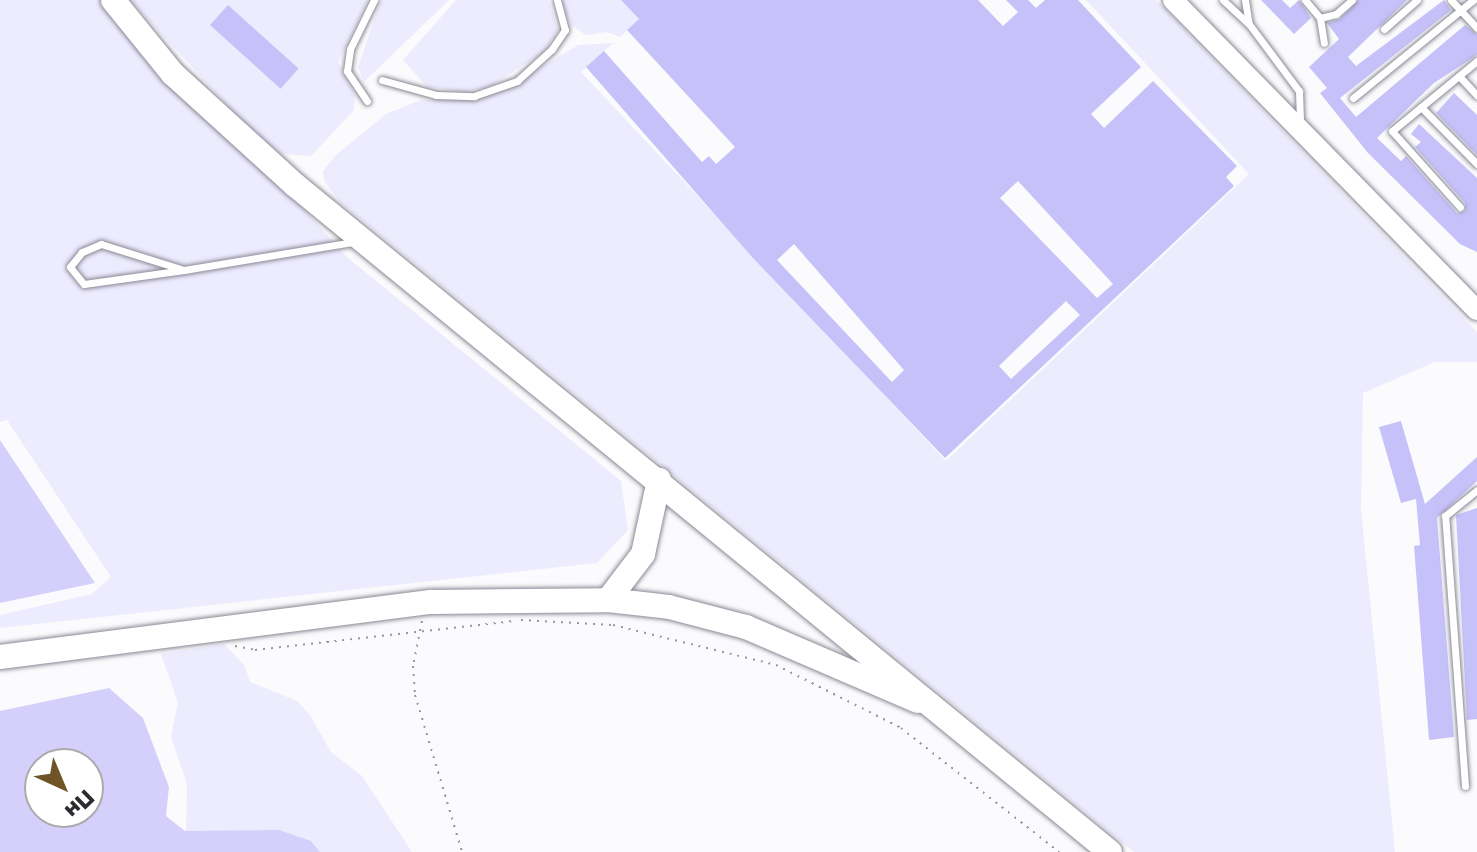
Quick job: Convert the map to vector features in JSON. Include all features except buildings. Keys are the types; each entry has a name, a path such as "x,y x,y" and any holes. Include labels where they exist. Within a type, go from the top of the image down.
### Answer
{"main road":[{"path":"113,0 154,53 212,112 1110,852"},
{"path":"608,600 643,554 659,480"},
{"path":"0,657 424,603 608,600 683,610 746,627 939,709"}],"street":[{"path":"1173,0 1477,310"}],"lane":[{"path":"367,101 347,71 350,49 374,0"},
{"path":"382,80 436,95 474,96 517,81 552,49 565,30 557,0"},
{"path":"1223,0 1249,24 1299,91 1300,130"},
{"path":"1245,0 1249,24"},
{"path":"1305,0 1320,18 1324,43"},
{"path":"1320,18 1336,14 1352,0"},
{"path":"1384,29 1417,0"},
{"path":"1451,0 1477,28"},
{"path":"1353,98 1473,0"},
{"path":"1460,207 1392,131 1477,61"},
{"path":"1459,76 1477,95"},
{"path":"1421,107 1477,164"},
{"path":"184,270 101,244 82,252 70,267 84,284 184,270 364,240"},
{"path":"1465,786 1445,516 1477,490"}],"path":[{"path":"424,603 415,695 462,852"},
{"path":"224,644 255,650 517,620 613,625 776,665 901,728 1059,852"}],"shaded area":[{"path":"0,0 101,0 150,66 291,195 348,258 621,481 628,530 597,563 0,628 0,615 92,594 111,577 7,420 0,422"},
{"path":"130,0 368,0 338,62 355,96 354,110 311,156 281,154 241,120"},
{"path":"381,0 449,0 364,82 358,67"},
{"path":"456,0 549,0 558,30 544,52 491,86 465,92 427,87 403,60"},
{"path":"561,0 621,0 639,19 620,37 607,32 586,35 571,25"},
{"path":"1086,0 1156,0 1477,332 1477,362 1435,362 1363,393 1361,509 1395,852 1134,852 339,201 324,181 323,171 335,156 386,114 421,100 469,99 501,91 578,45 613,43 581,72 946,461 1249,174"},
{"path":"0,440 95,583 0,603"},
{"path":"224,644 245,666 250,682 297,701 310,715 331,752 362,776 412,852 320,852 311,841 186,832 187,784 171,737 178,703 161,654"},
{"path":"109,688 143,718 169,787 166,816 185,831 279,830 311,841 320,852 0,852 0,711"}]}
